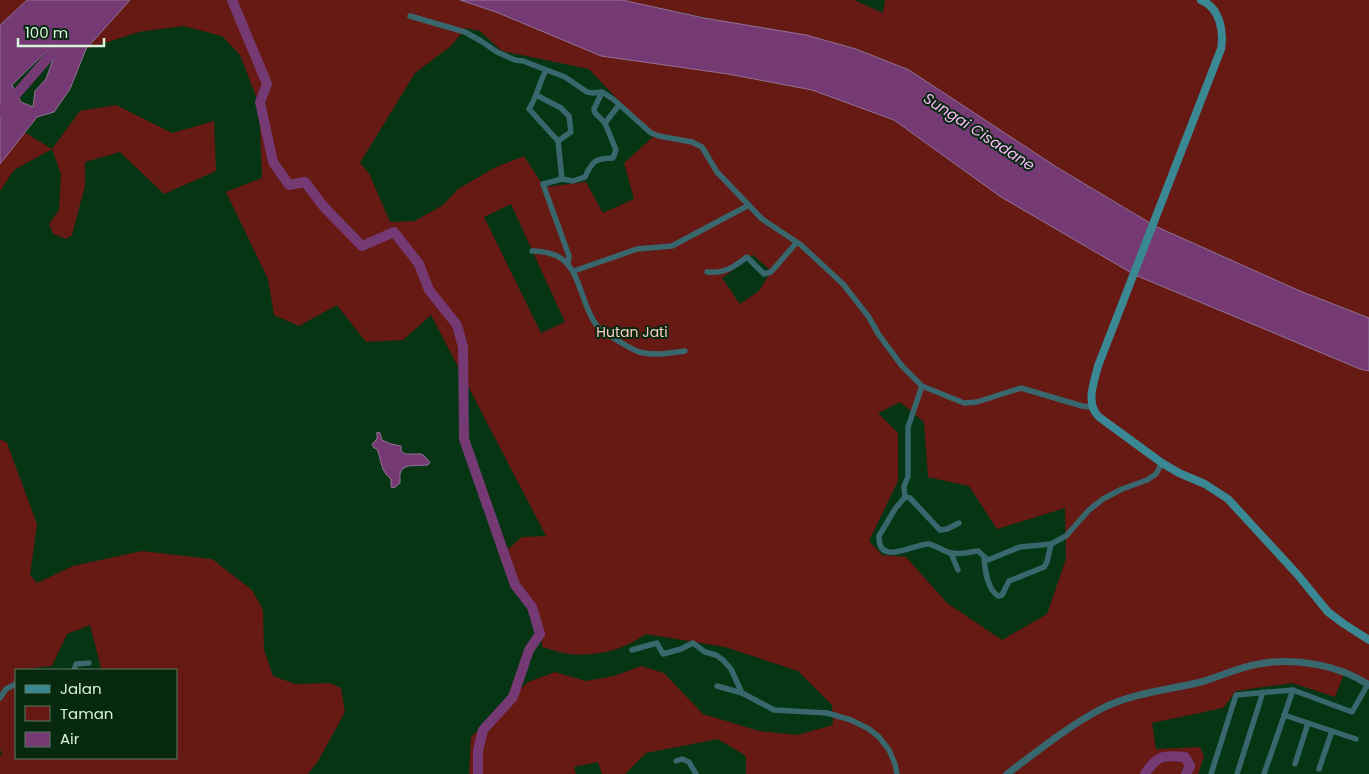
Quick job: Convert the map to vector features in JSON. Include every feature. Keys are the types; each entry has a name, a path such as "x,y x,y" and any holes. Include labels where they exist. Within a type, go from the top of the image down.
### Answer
{"main road":[{"path":"1201,0 1206,2 1218,17 1223,38 1221,49 1098,366 1091,407 1099,417 1162,463 1178,473 1205,484 1228,500 1297,574 1328,612 1369,640"}],"street":[{"path":"410,16 465,32 497,52 565,77 587,92 602,92 620,105 651,133 692,142 702,147 717,172 762,219 797,242 843,284 868,316 878,335 902,366 922,386 964,403 977,402 1021,388 1091,407"},
{"path":"546,70 539,83 530,109 558,141 562,179"},
{"path":"568,264 569,256 543,184 562,179 573,181 585,177 590,165 601,158 613,158 616,150 605,123 595,113 594,109 602,92"},
{"path":"536,95 560,108 569,116 571,132 558,141"},
{"path":"605,123 620,105"},
{"path":"574,271 637,249 672,246 749,205"},
{"path":"706,272 716,273 732,269 747,257 764,274 771,272 797,242"},
{"path":"532,251 553,253 568,264 574,271 591,317 600,329 639,352 662,354 685,351"},
{"path":"922,386 908,427 908,477 904,486 905,497 878,536 880,546 888,552 902,552 918,545 928,544 942,548 952,554 978,551 982,553 984,558 989,586 993,593 998,596 1002,594 1009,581 1044,567 1051,544"},
{"path":"984,558 988,560 1020,547 1051,544 1066,536 1103,499 1122,489 1147,480 1156,474 1162,463"},
{"path":"905,497 910,498 940,530 946,530 959,523"},
{"path":"952,554 958,570"},
{"path":"632,650 656,643 663,654 681,649 693,643 705,652 716,655 723,660 731,669 742,693"},
{"path":"1007,774 1070,728 1103,708 1122,700 1199,682 1258,664 1279,662 1332,667 1354,675 1369,685 1352,712 1293,690 1236,695 1211,774"},
{"path":"74,669 76,664 89,663"},
{"path":"0,698 6,689 15,684"},
{"path":"717,686 742,693 774,710 827,713 851,720 869,729 879,737 889,750 898,774"},
{"path":"1264,774 1293,690"},
{"path":"1237,774 1263,692"},
{"path":"1284,714 1356,739"},
{"path":"1295,764 1308,723"},
{"path":"1319,769 1332,731"},
{"path":"676,761 682,758 689,762 696,774"}],"green space":[{"path":"0,0 27,0 0,25"},
{"name":"Hutan Jati","path":"130,0 460,0 496,12 728,74 812,90 894,120 1135,275 1360,369 1369,371 1369,686 1344,674 1335,697 1292,683 1236,691 1223,708 1152,723 1156,749 1200,747 1204,757 1198,774 746,774 746,756 718,739 646,753 625,774 602,774 598,762 574,767 576,774 469,774 471,737 528,682 555,672 586,681 614,676 641,666 664,673 703,714 759,731 797,735 833,725 832,705 798,671 725,647 646,634 619,648 600,653 569,654 542,647 542,628 509,580 501,555 522,537 546,536 431,315 403,340 366,342 337,305 299,326 274,315 268,279 226,192 262,178 259,104 240,55 222,36 183,26 139,32 86,49","holes":["466,28 480,31 502,51 589,69 653,137 624,163 634,199 603,213 586,182 544,187 524,156 494,168 458,189 443,205 415,221 390,222 369,173 360,163 415,73 451,46","511,204 565,322 541,333 484,217","753,255 771,271 759,291 740,304 722,278","900,402 924,422 928,477 969,486 997,529 1065,508 1066,559 1047,614 1002,640 947,603 906,557 882,555 869,541 898,481 898,433 878,413"]},
{"path":"622,0 854,0 883,13 885,0 1369,0 1369,318 1300,291 1155,226 1058,168 909,70 856,49"},
{"path":"116,105 172,133 214,121 216,171 164,194 120,152 85,162 85,186 72,235 66,239 53,234 49,224 59,210 61,174 52,149 80,111"},
{"path":"24,132 52,149 14,170 0,191 0,164"},
{"path":"0,439 7,443 37,524 30,575 37,583 73,566 142,551 212,559 252,590 263,610 264,650 273,676 295,684 330,683 341,688 345,712 318,761 308,774 0,774 0,756 2,755 0,749"}],"water":[{"path":"27,0 130,0 86,49 70,89 54,112 37,117 0,164 0,25","holes":["61,37 46,79 35,91 33,107 21,102 12,85"]},
{"path":"460,0 622,0 704,18 806,35 856,49 909,70 1058,168 1155,226 1300,291 1369,318 1369,371 1360,369 1135,275 1001,197 894,120 812,90 728,74 601,56 496,12"},
{"path":"377,432 380,433 382,440 401,446 401,451 405,454 422,454 430,462 428,465 408,466 402,469 400,483 394,488 391,487 391,479 385,473 377,449 372,444 377,439"}],"waterway":[{"path":"232,0 267,84 260,102 273,162 289,185 305,182 324,207 362,246 394,232 419,264 429,290 457,325 463,347 464,439 515,585 532,607 540,634 529,650 513,697 483,730 478,751 478,774"},
{"name":"Sungai Cisadane","path":"0,113 66,37"},
{"path":"1145,774 1153,763 1166,756 1185,757 1190,766 1186,774"}]}
